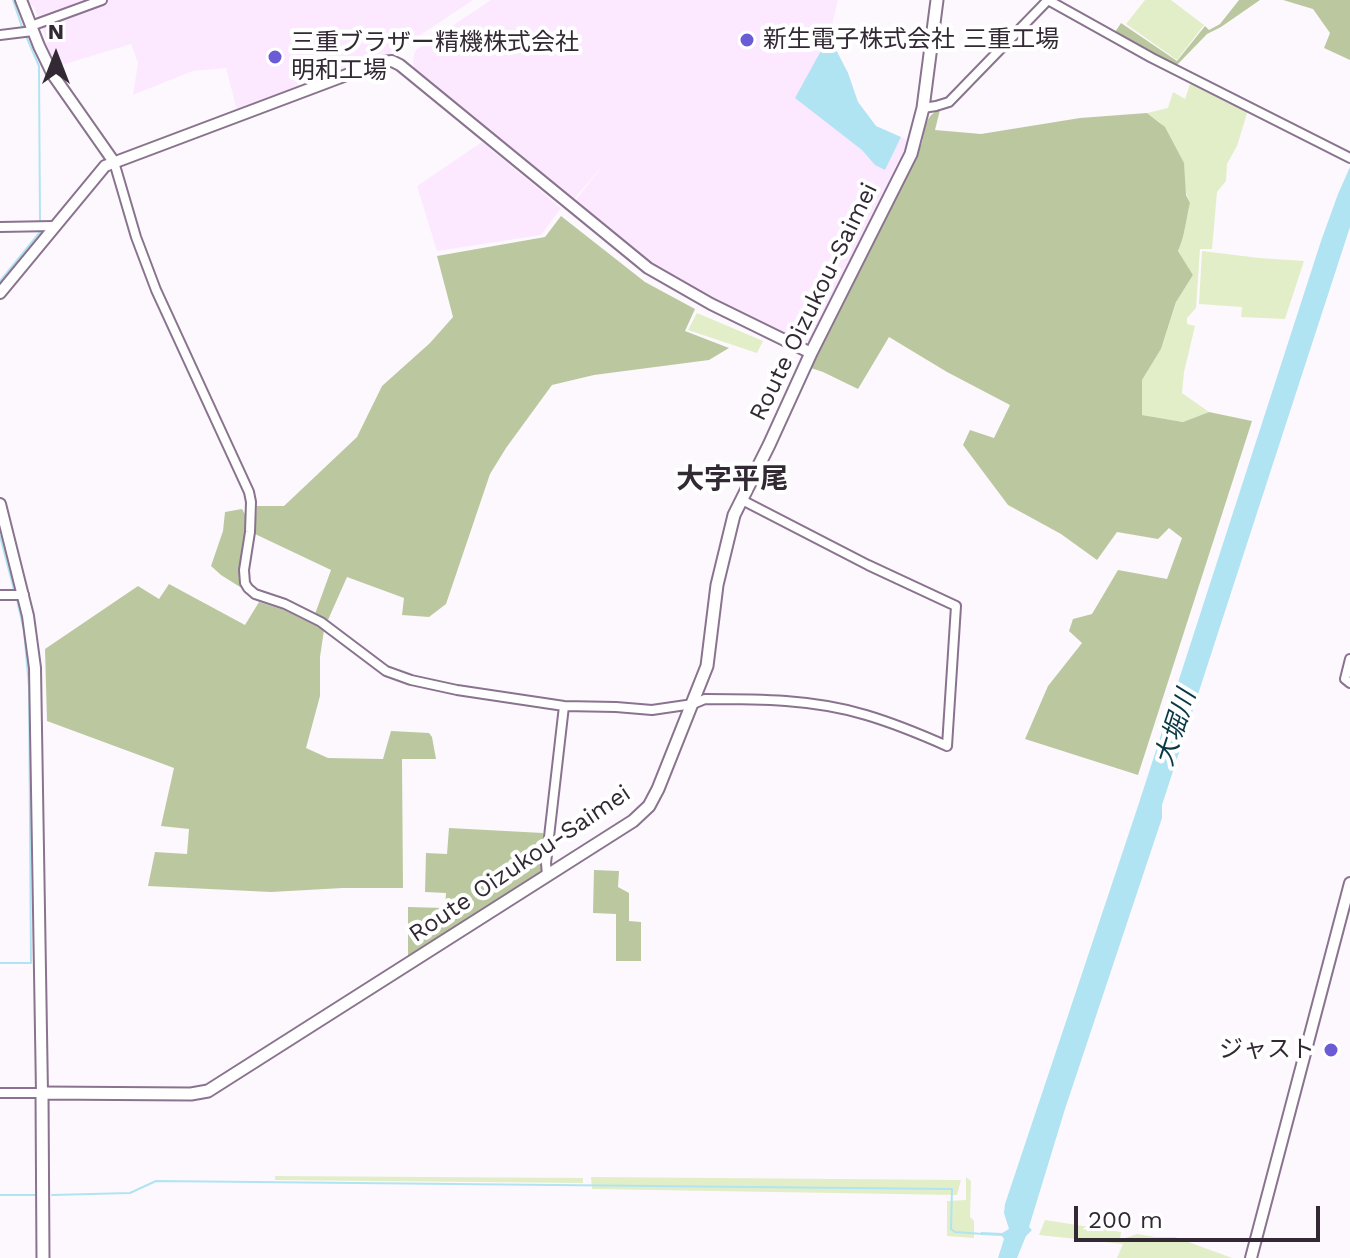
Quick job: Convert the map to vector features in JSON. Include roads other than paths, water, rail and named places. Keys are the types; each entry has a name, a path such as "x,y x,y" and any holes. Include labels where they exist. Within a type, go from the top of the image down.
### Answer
{"main road":[{"name":"Route Oizukou-Saimei","path":"42,1093 191,1094 208,1091 633,821 649,806 707,666 717,585 734,515 911,154 923,108 937,0"},
{"path":"42,1093 43,1258"}],"street":[{"path":"21,0 27,31 60,86 114,162 156,290 249,492 250,532 244,570 245,583 255,594 285,604 321,622 386,671 411,680 564,706 652,710 693,704 705,699 797,702 863,714 947,746 956,606 742,500"},
{"path":"0,35 27,31 102,0"},
{"path":"923,108 949,102 1048,0 1152,58 1348,157"},
{"path":"0,293 45,227 102,169 384,61 392,61 648,268 711,304 811,353"},
{"path":"0,227 45,227"},
{"path":"0,504 18,595 32,637 37,706 42,1093 0,1093"},
{"path":"0,595 18,595"},
{"path":"1350,659 1345,679 1350,683"},
{"path":"547,876 564,706"},
{"path":"1251,1258 1350,883"}],"water":[{"path":"829,36 848,73 858,102 876,126 901,137 885,170 795,98"},
{"name":"大堀川","path":"1350,167 1350,227 1162,805 1162,818 1065,1109 1029,1227 1032,1230 1026,1236 1017,1258 998,1258 1004,1239 1002,1236 981,1235 981,1232 1002,1233 1009,1229 1004,1213 1005,1204 1321,241"}],"waterway":[{"path":"13,0 23,30"},
{"path":"26,36 39,66 40,223"},
{"path":"0,281 40,229"},
{"path":"0,536 14,590"},
{"path":"0,963 31,963 29,687 24,631 17,600"},
{"path":"52,1195 130,1193 156,1181 952,1189 951,1229 983,1234"},
{"path":"0,1195 37,1195"}],"place":[{"name":"新生電子株式会社 三重工場","path":"747,40"},
{"name":"三重ブラザー精機株式会社 明和工場","path":"275,57"},
{"name":"ジャスト","path":"1331,1050"}],"district":[{"name":"大字平尾","path":"732,480"}]}
